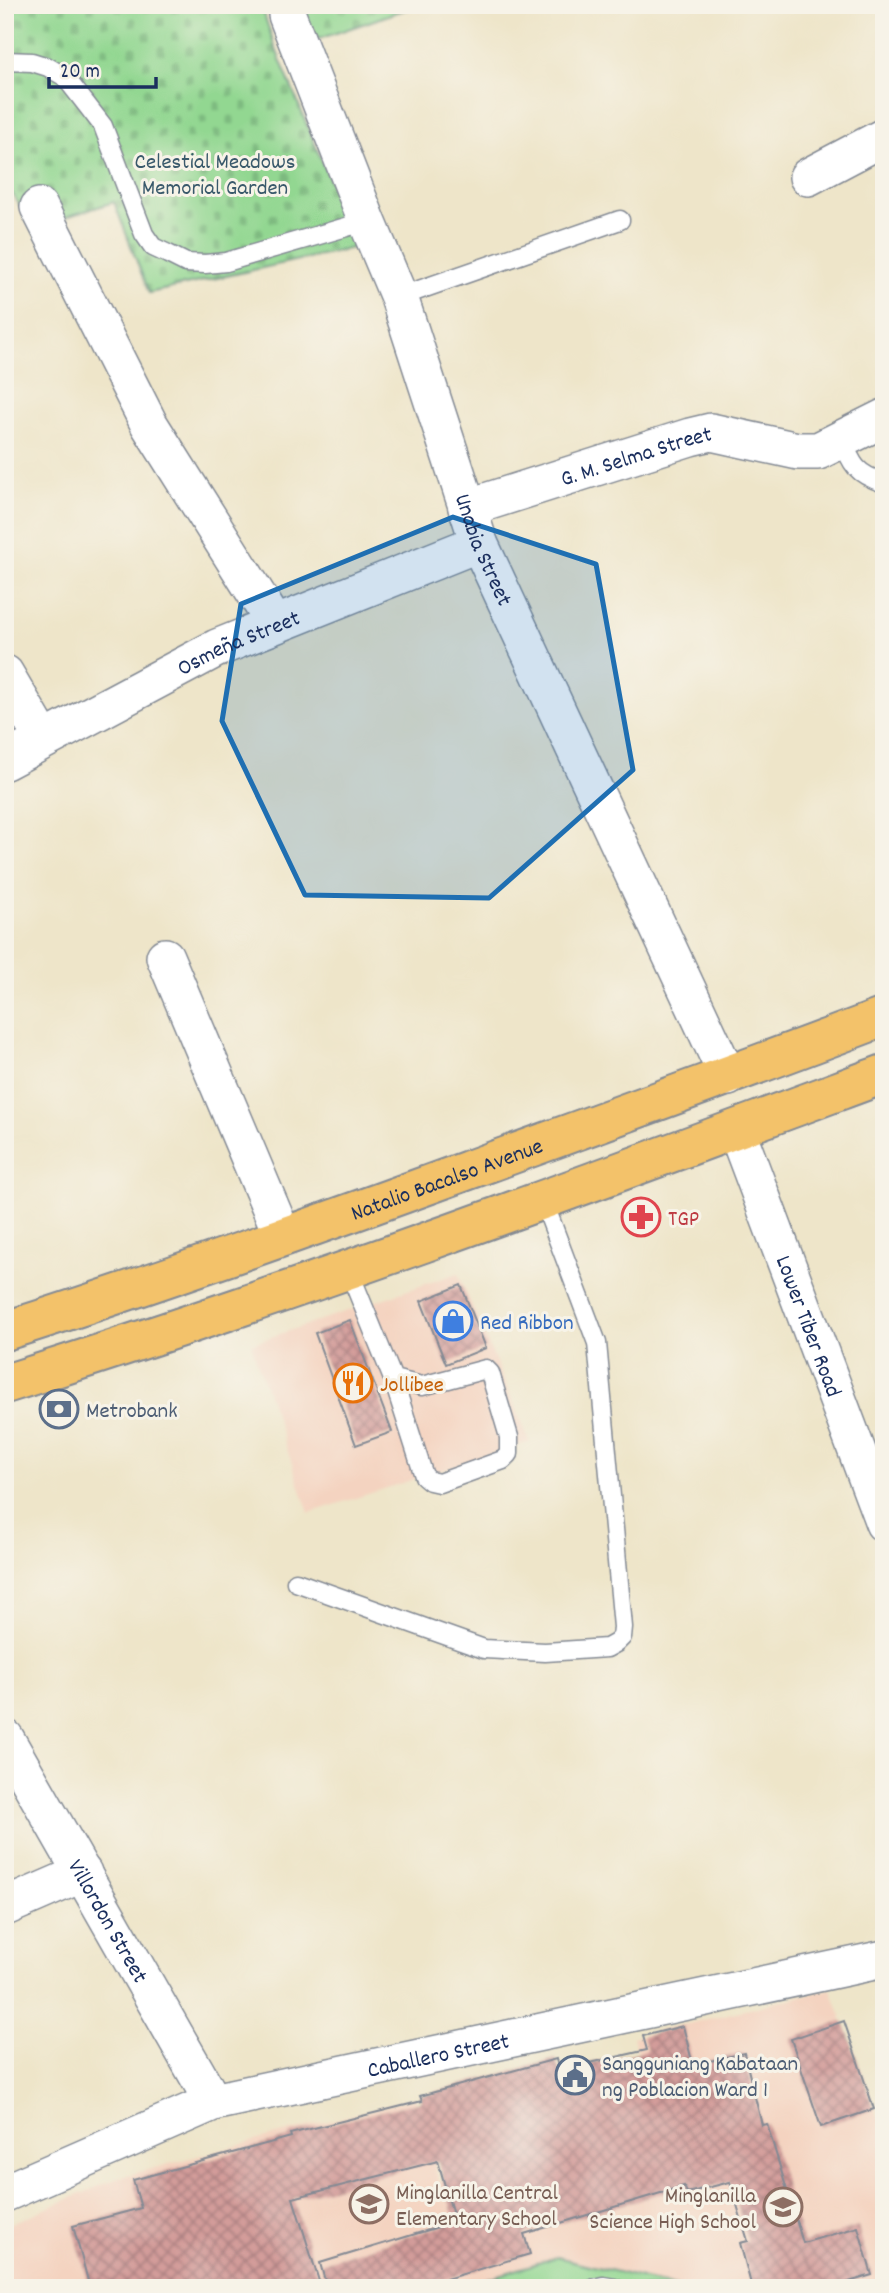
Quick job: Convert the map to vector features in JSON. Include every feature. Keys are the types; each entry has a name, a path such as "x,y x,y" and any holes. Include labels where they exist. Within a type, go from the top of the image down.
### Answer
{"highway":[{"name":"Natalio Bacalso Avenue","path":"5,1331 117,1296 283,1237 728,1077 884,1017"},
{"path":"5,1384 147,1340 349,1271 884,1074"}],"street":[{"name":"Unabia Street","path":"287,8 367,221 399,297 480,543 728,1077"},
{"path":"808,177 884,137"},
{"path":"39,207 149,424 275,624"},
{"name":"G. M. Selma Street","path":"467,508 711,432 798,451 818,451 884,418"},
{"name":"Osmeña Street","path":"5,761 217,649 480,543"},
{"path":"5,674 43,739"},
{"path":"165,957 283,1237"},
{"name":"Lower Tiber Road","path":"736,1129 884,1522"},
{"name":"Villordon Street","path":"5,1738 213,2102"},
{"path":"5,1907 83,1872"},
{"name":"Caballero Street","path":"5,2193 213,2102 884,1959"}],"lane":[{"path":"5,61 32,62 65,77 103,126 144,234 153,247 186,263 226,262 367,221"},
{"path":"399,297 620,220"},
{"path":"842,439 852,464 868,478 884,483"},
{"path":"296,1583 484,1649 545,1652 607,1648 622,1637 597,1343 543,1200"},
{"path":"349,1271 393,1379 424,1476 439,1483 503,1460 509,1454 509,1437 490,1373 486,1369 422,1386 393,1379"},
{"path":"595,2288 615,2288"}],"highlighted area":[{"path":"453,517 596,564 633,770 489,898 305,895 222,721 241,604"}],"shaded area":[{"path":"458,1273 530,1442 309,1513 251,1344"},
{"name":"Minglanilla Central Elementary School","path":"831,1989 884,2132 884,2283 871,2288 681,2288 557,2257 457,2288 5,2288 5,2226 121,2177 415,2098 439,2181 659,2123 633,2037"}],"green space":[{"name":"Celestial Meadows Memorial Garden","path":"5,5 261,5 275,47 357,247 149,293 114,202 33,227 5,182"},
{"path":"298,5 418,5 310,42"},
{"path":"557,2257 681,2288 457,2288"}],"building":[{"path":"461,1285 486,1348 446,1364 421,1301"},
{"name":"Jollibee","path":"350,1320 392,1432 356,1445 315,1333"},
{"path":"844,2021 874,2109 821,2127 791,2039"},
{"path":"683,2026 693,2065 744,2053 762,2125 767,2124 803,2243 858,2227 872,2275 829,2288 752,2288 740,2243 748,2241 730,2182 687,2193 684,2186 524,2234 530,2254 416,2288 327,2288 320,2263 455,2222 438,2161 293,2198 319,2281 298,2288 90,2288 73,2226 141,2208 133,2180 291,2137 290,2134 422,2101 420,2096 556,2059 559,2070 647,2050 643,2036"}],"place":[{"name":"TGP","path":"641,1217"},
{"name":"Red Ribbon","path":"453,1321"},
{"name":"Jollibee","path":"353,1383"},
{"name":"Metrobank","path":"59,1409"},
{"name":"Sangguniang Kabataan ng Poblacion Ward 1","path":"575,2075"},
{"name":"Minglanilla Central Elementary School","path":"369,2204"},
{"name":"Minglanilla Science High School","path":"783,2207"}]}
